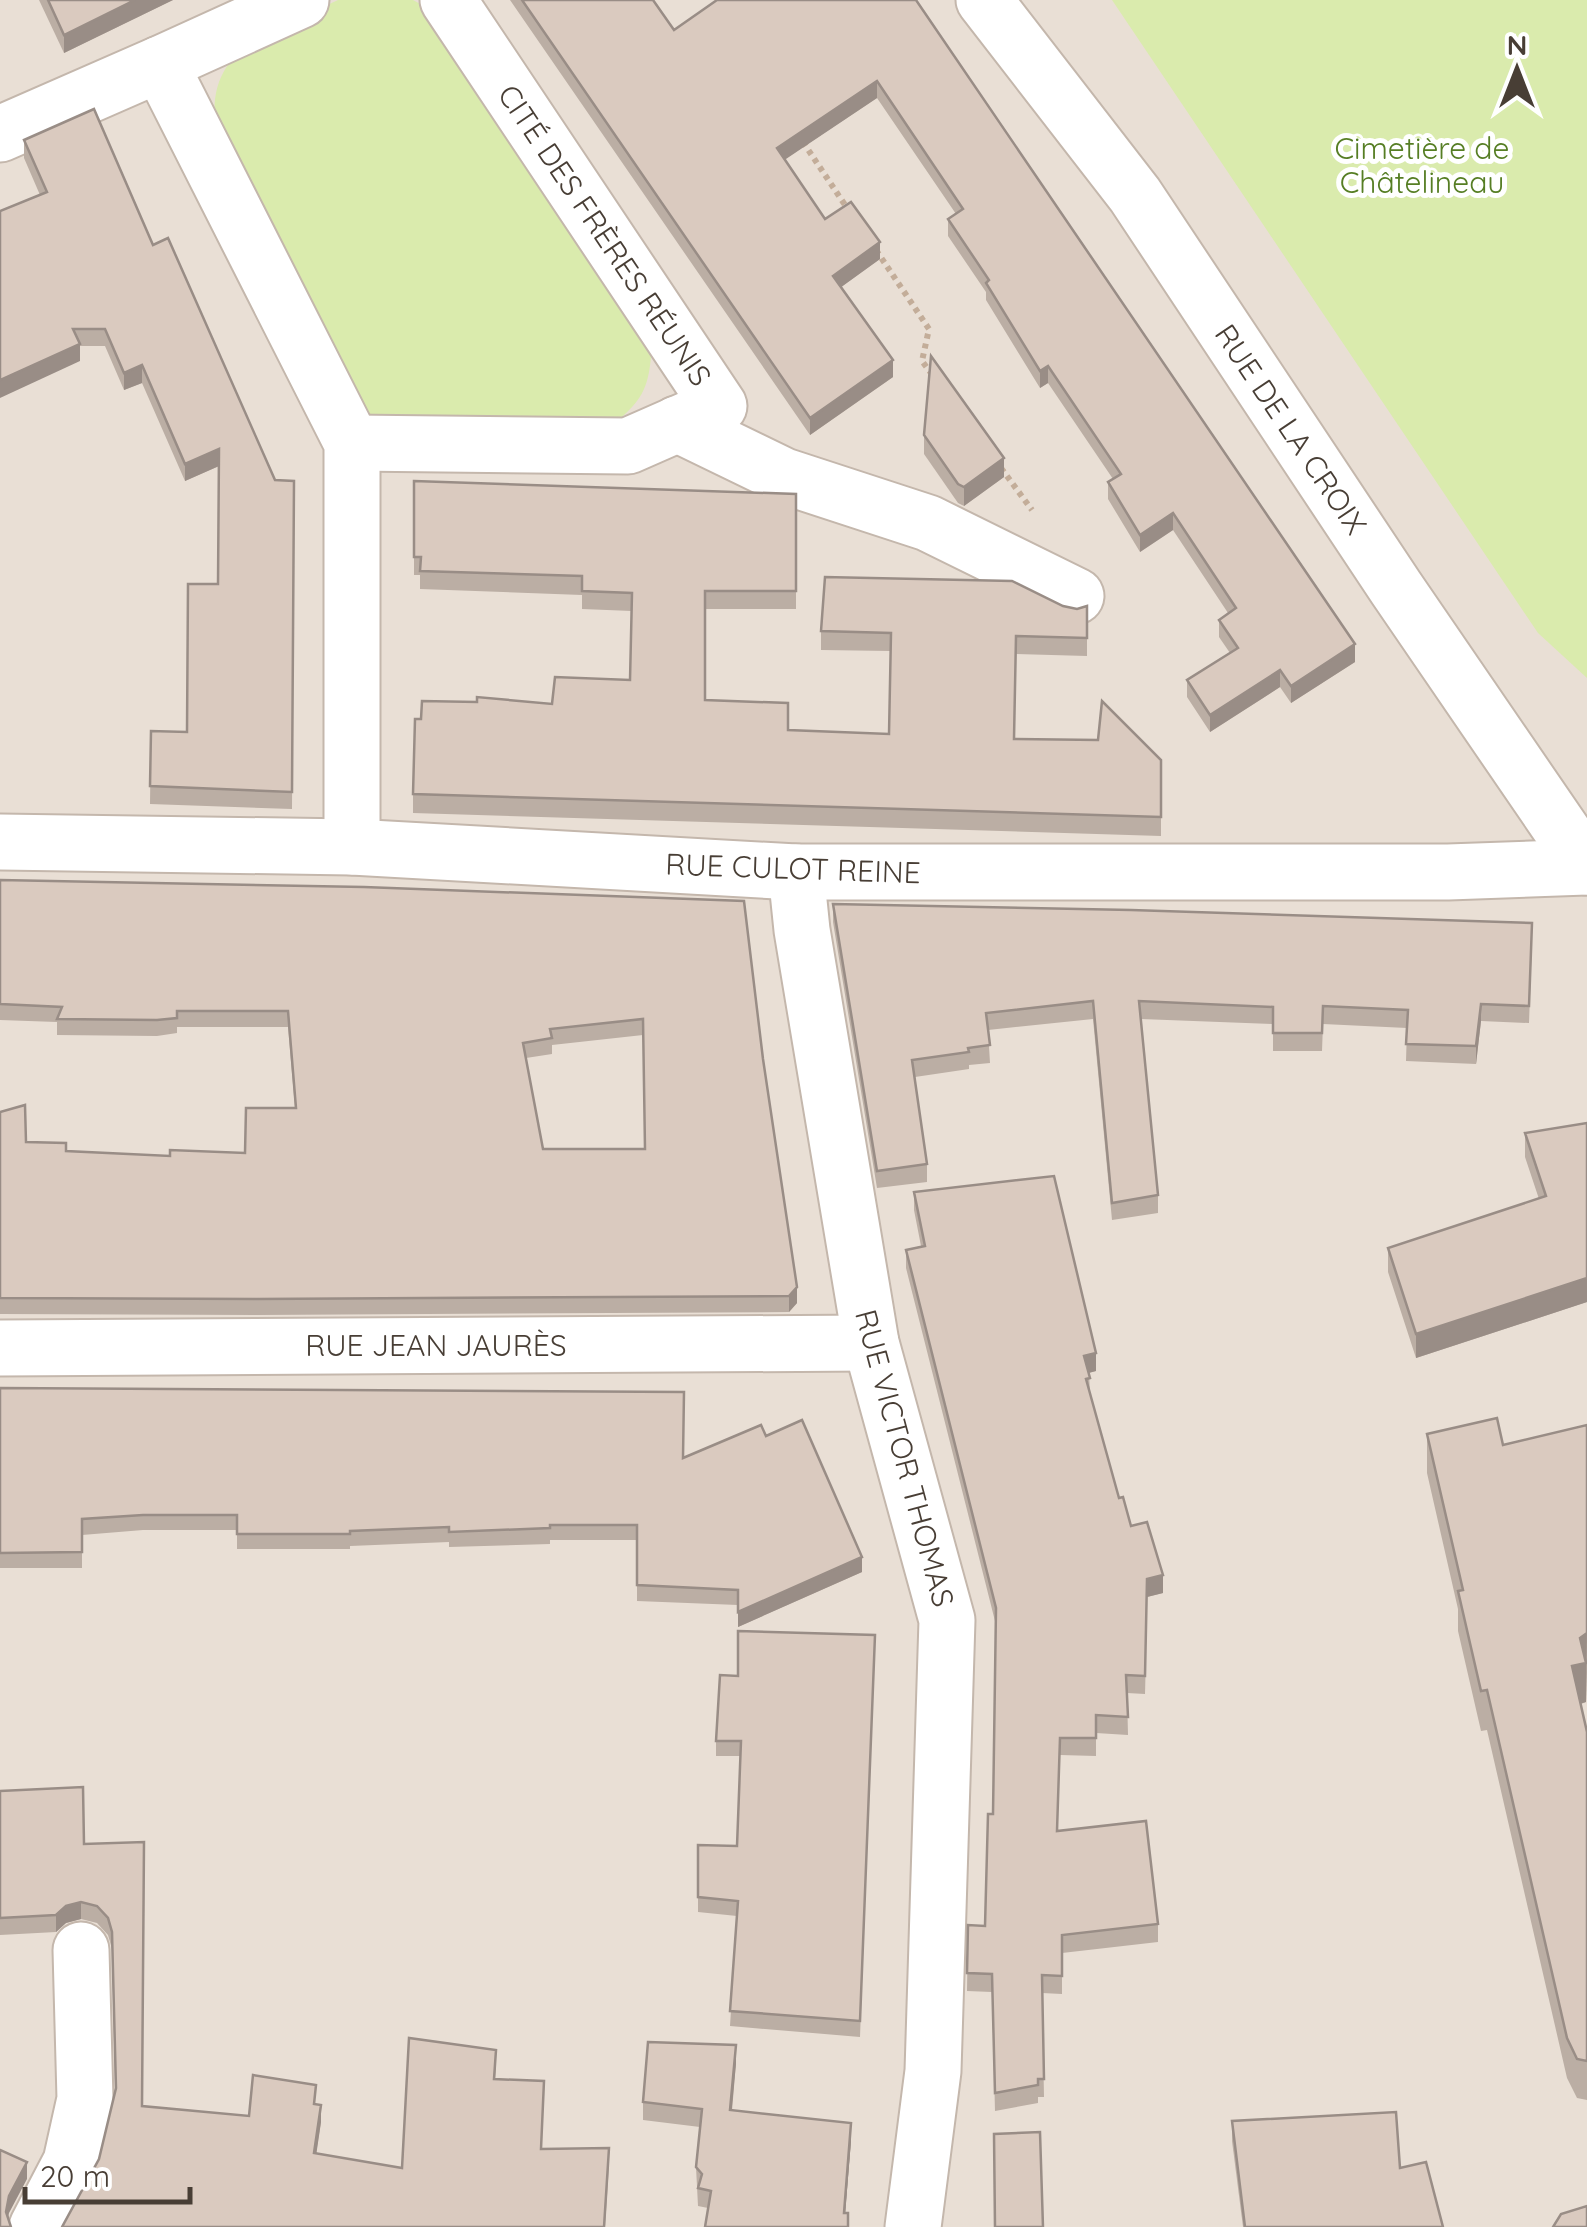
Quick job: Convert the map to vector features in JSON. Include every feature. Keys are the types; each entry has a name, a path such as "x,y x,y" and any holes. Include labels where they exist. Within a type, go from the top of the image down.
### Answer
{"street":[{"path":"0,134 301,0"},
{"name":"CITÉ DES FRÈRES RÉUNIS","path":"352,444 628,446 719,406 448,0"},
{"name":"RUE DE LA CROIX","path":"984,0 1136,195 1396,588 1587,867"},
{"path":"160,64 352,444 352,848"},
{"path":"677,424 784,476 928,523 1076,596"},
{"name":"RUE CULOT REINE","path":"0,842 352,848 796,872 1448,872 1587,867"},
{"name":"RUE VICTOR THOMAS","path":"796,872 802,930 872,1343 948,1620 933,2072 913,2227"},
{"name":"RUE JEAN JAURÈS","path":"0,1348 872,1343"},
{"path":"37,2227 71,2162 85,2099 80,1950"}],"path":[{"path":"796,132 852,214"},
{"path":"874,247 929,329 922,361 944,391"},
{"path":"1000,467 1033,512 1025,571"}],"shaded area":[{"path":"0,0 1587,0 1587,2227 0,2227"}],"green space":[{"path":"338,0 413,0 424,6 652,346 644,390 614,424 377,424 348,410 215,120 216,94 223,73 236,56 272,30"},
{"name":"Cimetière de Châtelineau","path":"1112,0 1587,0 1587,678 1538,633"}],"building":[{"path":"48,0 135,0 64,35"},
{"path":"522,0 653,0 674,30 717,0 916,0 1355,644 1291,686 1280,670 1210,715 1187,680 1238,648 1219,620 1236,608 1173,513 1140,535 1108,482 1121,474 1048,366 1040,371 986,283 989,280 948,219 963,209 877,81 777,148 825,219 851,202 880,242 833,276 893,360 810,418"},
{"path":"94,109 153,245 168,238 275,480 294,481 292,792 150,786 151,731 187,732 188,584 218,584 219,449 185,464 142,365 124,373 105,329 73,329 80,344 0,380 0,211 47,192 24,140"},
{"path":"931,356 1004,458 964,487 924,435"},
{"path":"414,481 796,494 796,591 705,591 705,700 788,703 788,730 889,734 891,633 821,631 825,577 1012,581 1063,606 1087,606 1087,638 1016,636 1014,739 1098,740 1102,701 1161,760 1161,817 413,794 415,719 421,719 422,701 477,702 477,697 552,704 555,677 630,680 632,593 582,591 582,576 420,571 421,557 414,557"},
{"path":"0,880 364,887 744,901 797,1287 789,1296 0,1298 0,1112 25,1105 26,1142 66,1143 66,1151 170,1156 170,1150 245,1153 246,1108 296,1108 288,1011 177,1011 177,1018 157,1020 57,1019 62,1007 0,1004","holes":["643,1019 645,1149 543,1149 523,1043 552,1038 550,1029"]},
{"path":"833,904 1532,923 1529,1006 1481,1004 1476,1046 1406,1044 1408,1010 1323,1006 1322,1033 1273,1033 1273,1007 1139,1001 1158,1195 1112,1203 1093,1001 986,1013 990,1045 912,1060 927,1164 877,1171"},
{"path":"1587,1123 1587,1278 1416,1334 1388,1248 1546,1196 1525,1133"},
{"path":"1054,1176 1096,1353 1084,1356 1090,1378 1086,1379 1119,1498 1123,1497 1131,1526 1147,1522 1163,1575 1147,1579 1145,1676 1126,1675 1128,1717 1096,1715 1096,1738 1060,1738 1057,1831 1146,1821 1158,1924 1062,1935 1062,1976 1042,1975 1044,2079 1038,2079 1038,2085 995,2093 992,1974 967,1973 968,1925 985,1926 988,1814 993,1814 996,1608 906,1250 925,1246 914,1192"},
{"path":"0,1388 684,1392 683,1458 761,1425 766,1436 802,1420 862,1557 738,1612 738,1590 637,1585 637,1525 237,1534 237,1515 143,1515 82,1519 82,1552 0,1553"},
{"path":"1497,1418 1503,1445 1587,1425 1587,1633 1580,1638 1586,1663 1572,1666 1587,1732 1587,2061 1577,2059 1567,2038 1487,1690 1481,1691 1458,1591 1463,1590 1427,1434"},
{"path":"738,1631 875,1635 860,2021 730,2011 738,1901 698,1897 698,1845 737,1846 741,1741 716,1741 720,1675 738,1676"},
{"path":"83,1787 84,1844 144,1842 142,2106 249,2116 253,2075 316,2085 314,2104 321,2105 314,2153 402,2168 409,2038 496,2050 494,2079 544,2081 541,2149 609,2148 604,2227 62,2227 99,2159 116,2088 112,1932 108,1918 97,1906 81,1902 66,1906 56,1915 0,1918 0,1791"},
{"path":"648,2042 736,2045 730,2110 851,2123 844,2213 848,2213 848,2227 705,2227 711,2191 698,2188 702,2174 696,2167 702,2109 643,2102"},
{"path":"1396,2112 1400,2168 1426,2162 1443,2227 1245,2227 1232,2121"},
{"path":"1040,2132 1043,2227 995,2227 994,2134"},
{"path":"0,2150 27,2162 9,2196 6,2212 11,2227 0,2227"},
{"path":"1587,2206 1587,2227 1553,2227 1561,2214"}]}
